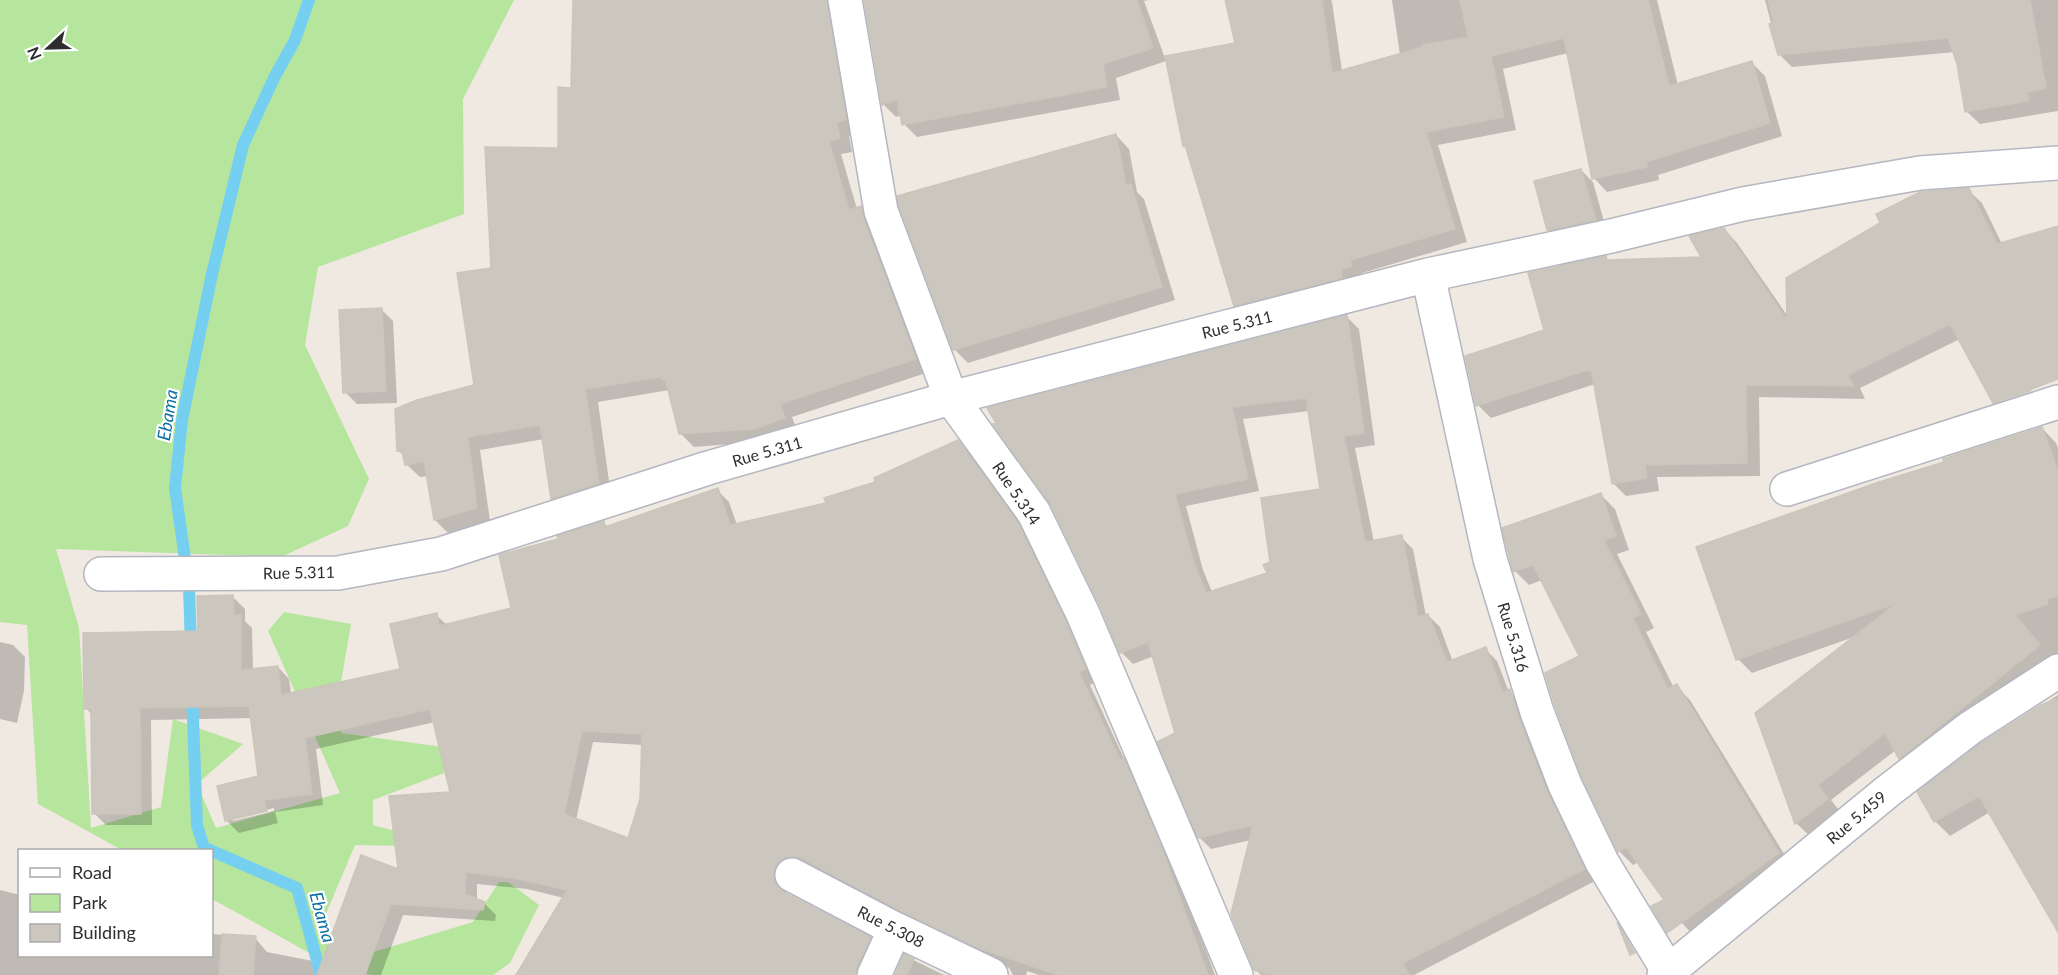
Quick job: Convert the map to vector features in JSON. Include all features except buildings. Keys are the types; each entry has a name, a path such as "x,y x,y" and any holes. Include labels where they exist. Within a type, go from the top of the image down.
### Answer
{"street":[{"name":"Rue 5.314","path":"845,0 881,211 951,398 1034,513 1083,614 1236,975"},
{"name":"Rue 5.311","path":"101,574 338,573 441,554 708,468 951,398 1428,275 1611,236 1743,204 1920,173 2058,163"},
{"name":"Rue 5.316","path":"1428,275 1490,559 1537,712 1565,784 1602,862 1666,974"},
{"path":"1787,489 2058,402"},
{"name":"Rue 5.459","path":"1666,974 1906,777 1970,728 2058,671"},
{"name":"Rue 5.308","path":"792,875 895,929 991,975"},
{"path":"874,975 895,929"}],"green space":[{"path":"0,0 514,0 463,99 464,214 318,267 305,345 369,479 348,526 281,557 56,549 79,628 91,828 161,807 173,719 243,744 197,784 216,828 340,793 268,631 284,612 351,624 341,682 341,733 494,754 373,800 373,825 453,847 355,845 325,916 334,942 370,953 473,922 499,882 508,882 539,905 510,963 493,975 373,975 333,966 213,900 213,849 120,849 38,804 27,625 0,622"}],"waterway":[{"name":"Ebama","path":"191,647 189,587 175,488 182,420 212,274 243,145 275,76 295,40 309,0"},
{"name":"Ebama","path":"192,692 197,825 204,848 207,849"},
{"name":"Ebama","path":"213,851 297,888 321,975"}]}
